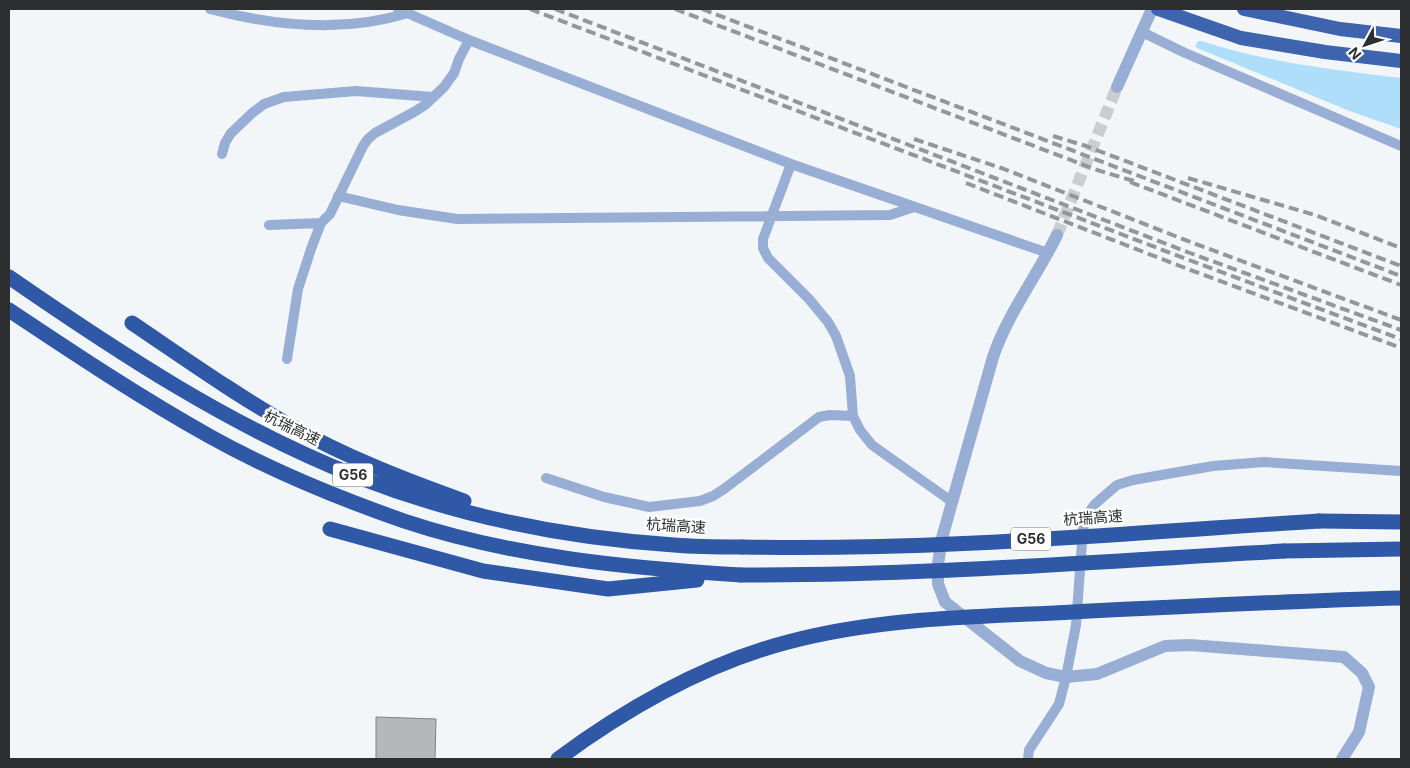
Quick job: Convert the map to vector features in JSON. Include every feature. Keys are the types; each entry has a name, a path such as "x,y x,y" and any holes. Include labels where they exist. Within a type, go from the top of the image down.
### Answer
{"highway":[{"path":"1158,9 1241,38 1325,52 1401,61"},
{"path":"1244,9 1340,29 1401,36"},
{"name":"杭瑞高速","path":"9,277 156,374 232,418 297,451 359,478 424,499 482,515 541,528 606,538 674,545 854,548 924,546 1319,521 1401,522"},
{"name":"G56","path":"9,310 134,391 212,437 280,472 342,498 406,521 520,550 622,566 741,575 860,575 1284,550 1401,549"},
{"path":"132,323 206,373 291,426 366,463 541,528"},
{"path":"330,529 483,571 608,588 741,575"},
{"path":"558,759 633,708 692,678 786,642 828,632 872,625 960,618 1401,598"}],"street":[{"path":"210,9 256,19 311,26 384,20 403,11 469,40 791,164 1048,253"},
{"path":"1117,87 1152,9"},
{"path":"1142,32 1183,52 1401,146"},
{"path":"287,359 298,289 304,268 321,223 330,214 368,139 374,133 425,105 444,87 454,73 469,40"},
{"path":"222,154 225,143 231,133 251,114 264,104 284,97 356,91 433,97"},
{"path":"791,164 763,239 763,248 768,258 809,299 828,322 836,336 850,376 852,416 860,430 872,445 951,501"},
{"path":"338,196 398,210 457,219 890,215 914,206"},
{"path":"270,226 321,223"},
{"path":"1057,235 1000,338 951,501 942,538 938,564 938,584 945,602 1020,661 1046,673 1066,677 1097,674 1165,646 1190,645 1344,657 1362,673 1369,688 1359,732 1342,759"},
{"path":"546,478 604,497 649,508 700,501 724,489 819,417 830,415 852,416"},
{"path":"1028,759 1029,750 1060,704 1076,625 1082,529 1087,516 1096,504 1117,485 1133,480 1212,466 1264,462 1401,471"}],"shaded area":[{"path":"1198,41 1275,60 1401,78 1401,129 1347,110 1195,47"}],"building":[{"path":"376,717 436,719 435,759 376,759"}],"tunnel":[{"path":"1057,235 1117,87"}],"railway":[{"path":"530,9 1401,339"},
{"path":"555,9 1190,253 1401,330"},
{"path":"675,9 1097,170 1137,182"},
{"path":"702,9 1401,276"},
{"path":"1053,136 1086,146 1401,266"},
{"path":"914,139 1004,169 1193,243 1401,320"},
{"path":"1188,178 1315,215 1401,248"},
{"path":"1130,182 1401,285"},
{"path":"966,183 1185,268 1401,348"}]}
